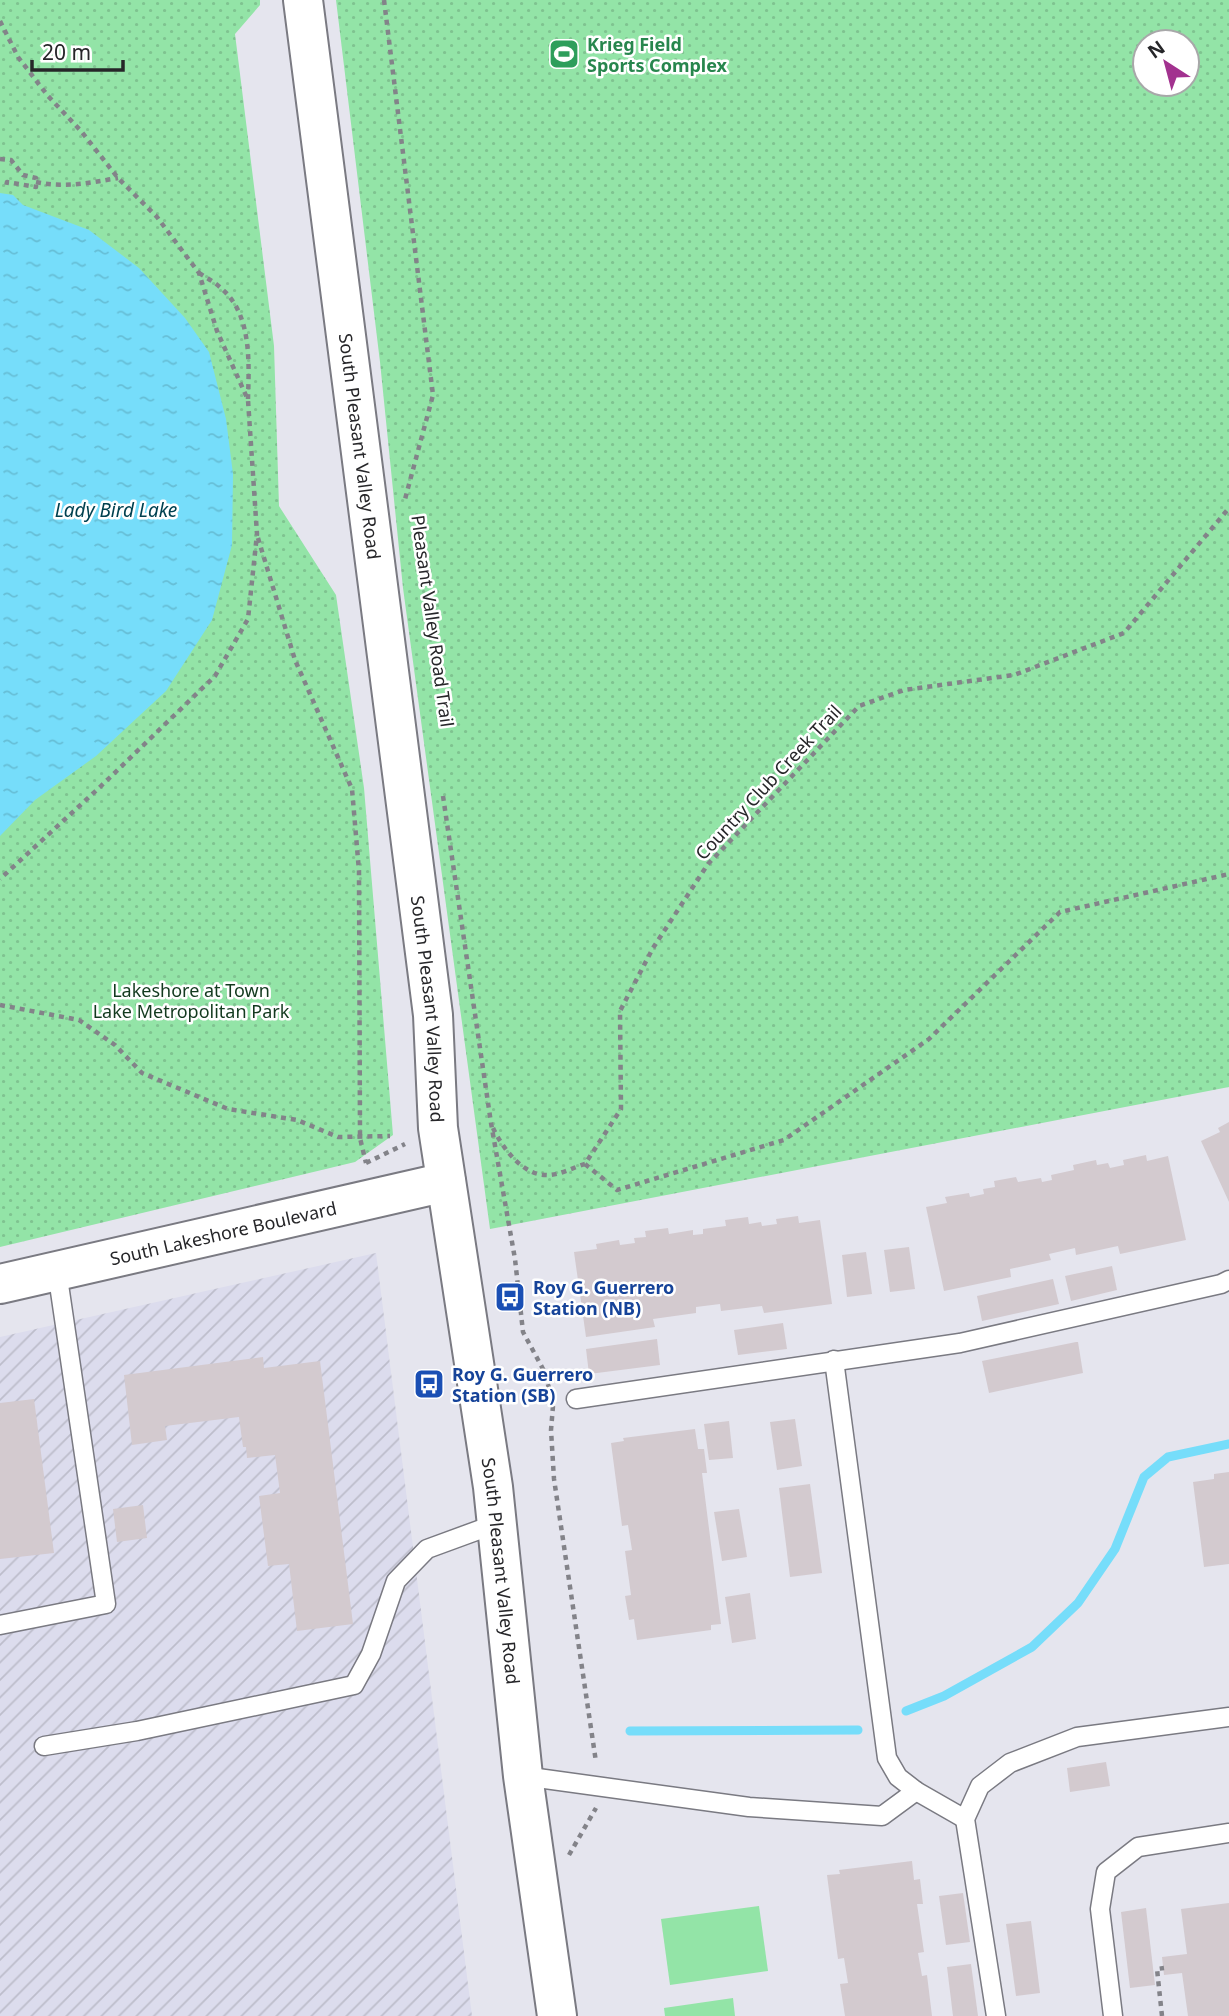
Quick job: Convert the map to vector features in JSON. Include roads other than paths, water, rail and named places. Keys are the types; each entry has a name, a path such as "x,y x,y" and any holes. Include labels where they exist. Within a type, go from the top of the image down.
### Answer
{"main road":[{"name":"South Pleasant Valley Road","path":"303,0 433,1015 438,1128 498,1523 523,1776 557,2016"},
{"name":"South Lakeshore Boulevard","path":"0,1284 446,1182"}],"lane":[{"path":"0,1625 106,1604 57,1271"},
{"path":"576,1399 960,1343 1229,1280"},
{"path":"834,1360 887,1758 898,1777 916,1791 965,1819"},
{"path":"44,1746 137,1731 354,1685 371,1654 396,1581 426,1549 498,1523"},
{"path":"996,2016 965,1819 981,1786 1010,1763 1077,1737 1229,1717"},
{"path":"523,1776 749,1807 882,1816 916,1791"},
{"path":"1113,2016 1100,1909 1106,1872 1138,1847 1229,1833"}],"water":[{"name":"Lady Bird Lake","path":"0,193 13,195 23,205 89,230 139,268 185,318 209,352 226,419 233,474 232,545 212,620 166,691 96,756 35,800 0,836"}],"waterway":[{"path":"906,1711 944,1696 1032,1647 1078,1603 1115,1549 1144,1477 1168,1457 1229,1444"},
{"path":"630,1731 858,1730"}],"place":[{"name":"Krieg Field Sports Complex","path":"564,54"},
{"name":"Roy G. Guerrero Station (NB)","path":"510,1297"},
{"name":"Roy G. Guerrero Station (SB)","path":"429,1384"}],"park label":[{"name":"Lakeshore at Town Lake Metropolitan Park","path":"191,1000"}]}
